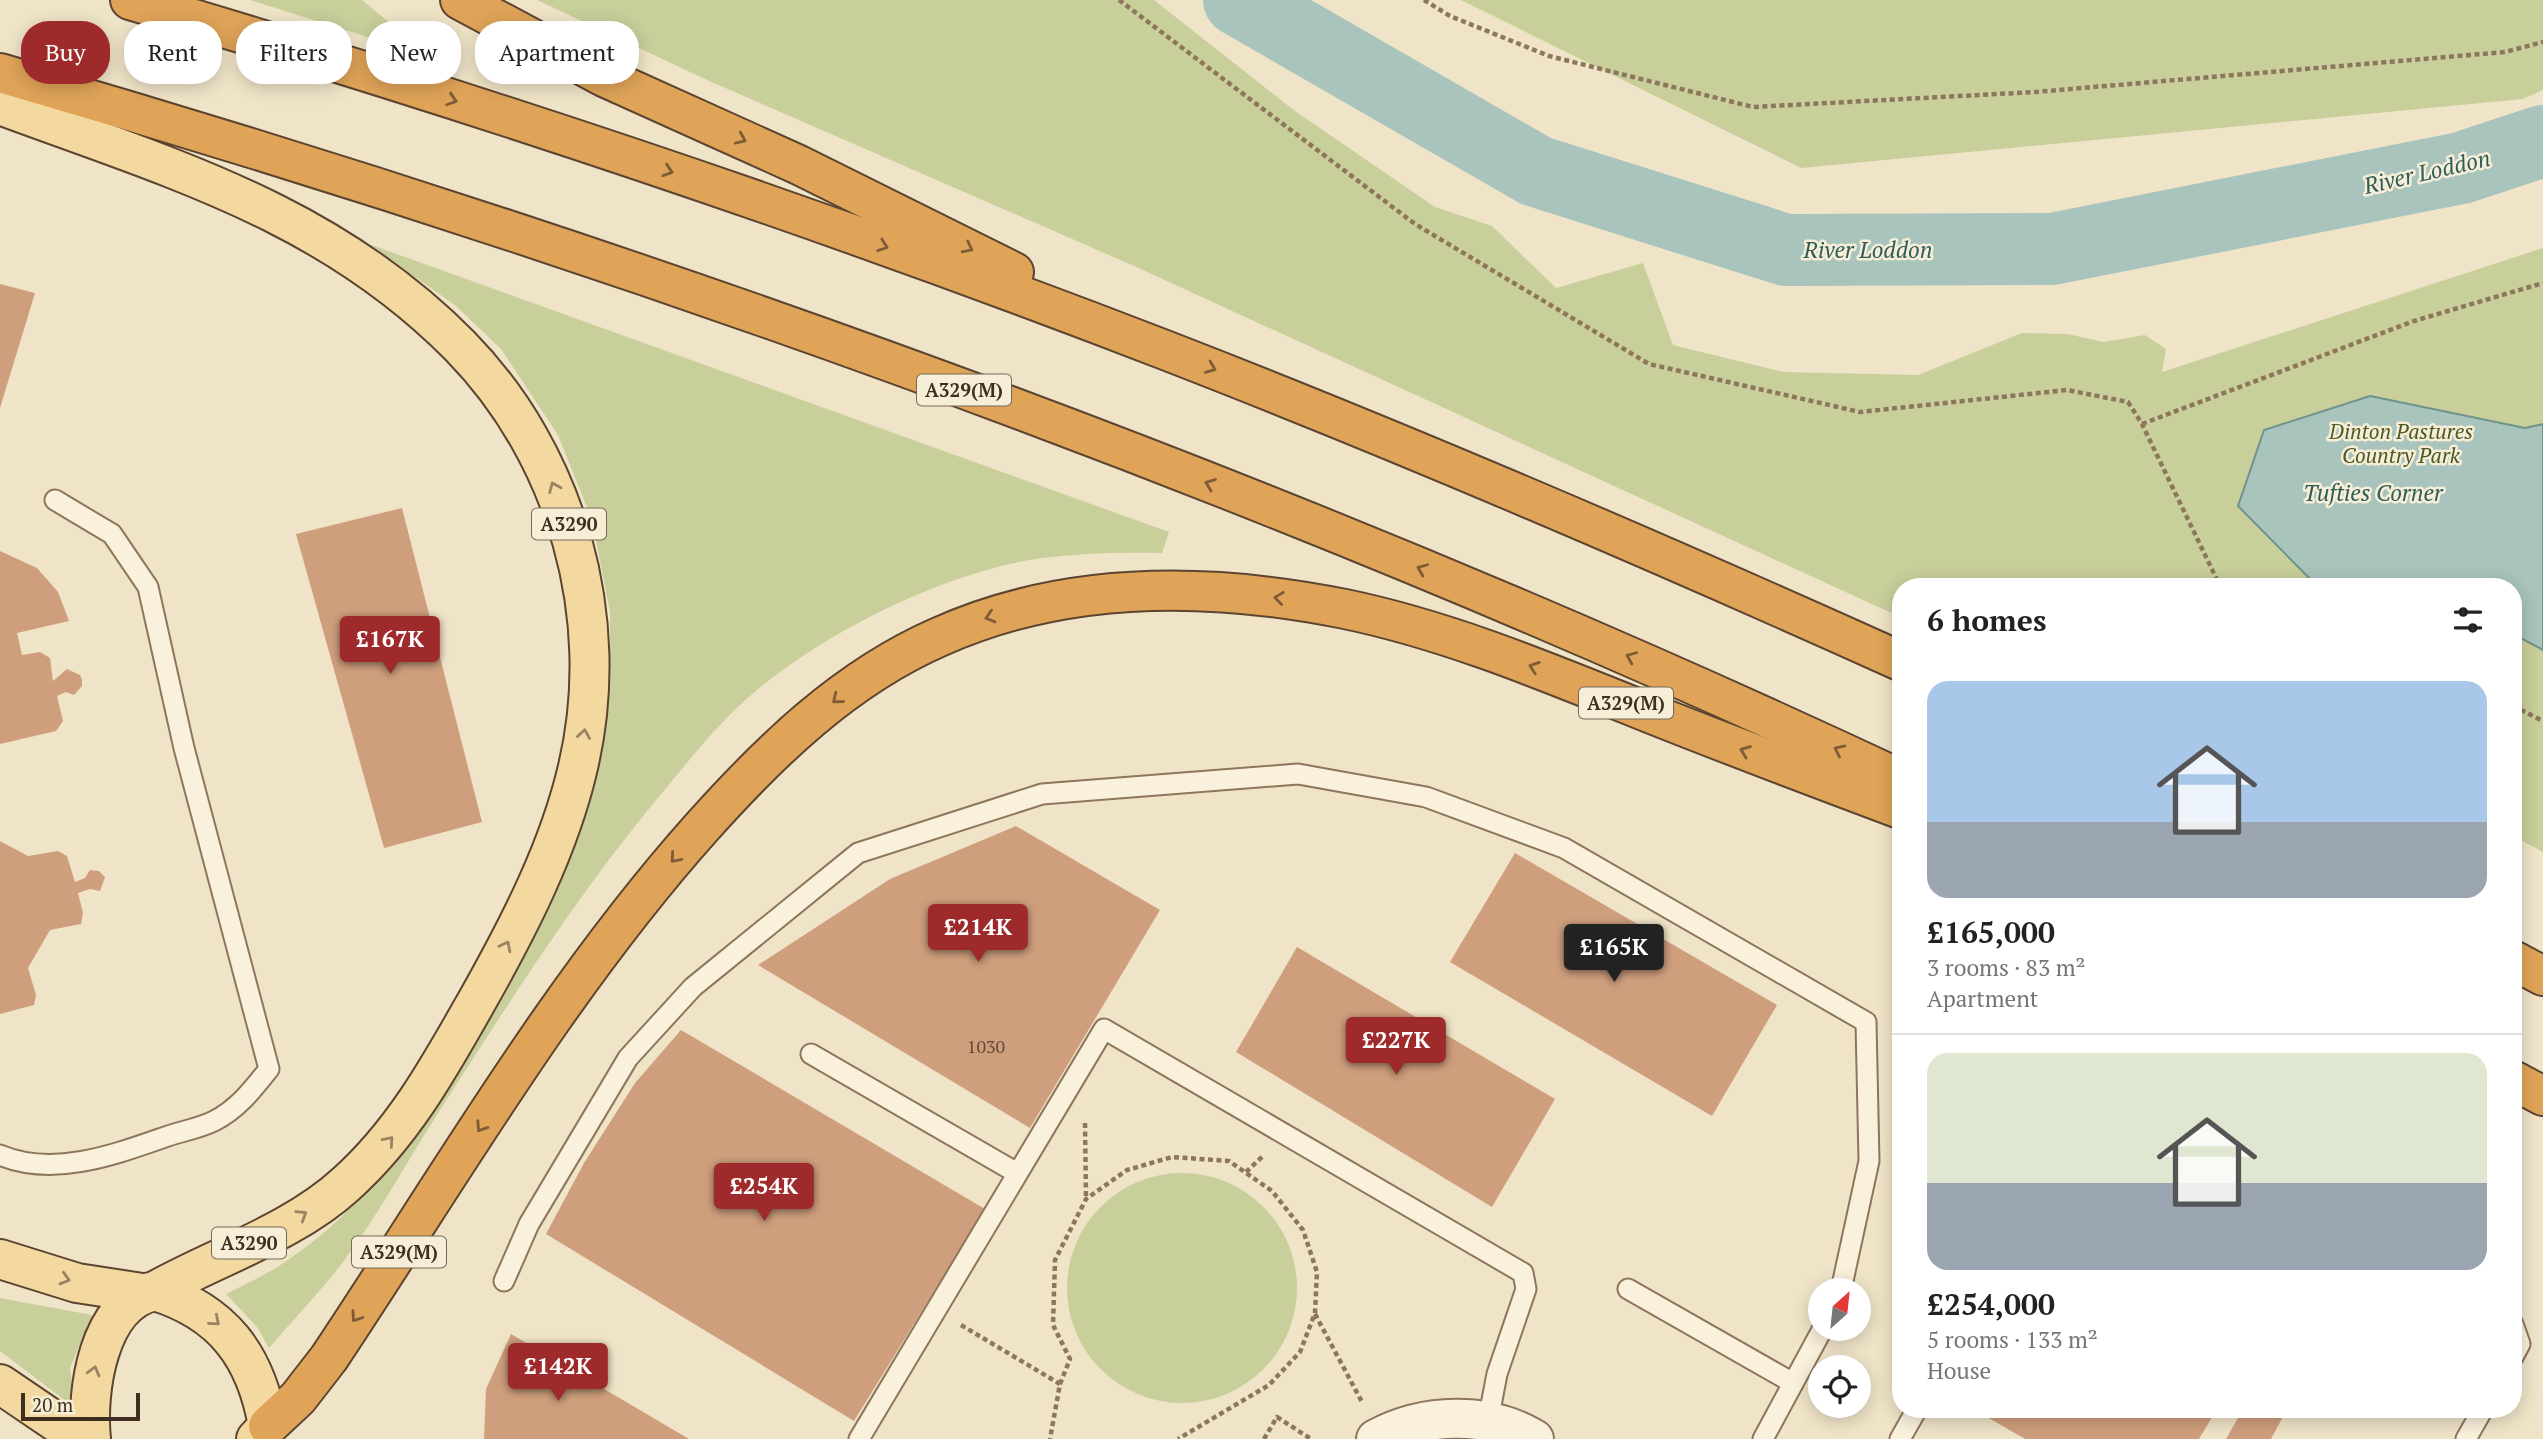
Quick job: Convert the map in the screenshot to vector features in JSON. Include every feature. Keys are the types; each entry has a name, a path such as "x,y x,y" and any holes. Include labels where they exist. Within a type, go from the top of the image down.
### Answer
{"highway":[{"path":"130,0 265,40 745,197 1164,350 1592,525 1892,657"},
{"path":"460,0 567,59 919,222 1164,350"},
{"name":"A329(M)","path":"0,73 315,167 545,241 1043,419 1361,544 1540,618 1709,691 1892,775"},
{"name":"A329(M)","path":"264,1434 298,1398 329,1358 601,949 682,849 757,767 846,691 893,660 938,637 986,618 1056,599 1164,589 1241,593 1347,610 1438,634 1544,670 1892,806"},
{"path":"2522,965 2543,976"},
{"path":"2522,1085 2543,1096"}],"main road":[{"name":"A3290","path":"0,105 247,197 319,235 363,264 433,319 495,386 537,449 568,523 585,602 589,663 586,724 578,766 556,841 506,948 420,1098 393,1137 331,1196 269,1234 148,1292"},
{"path":"0,1259 77,1283 148,1292 185,1300 210,1316 240,1349 257,1382 264,1434"},
{"path":"0,1384 59,1424 89,1439 89,1390 94,1368 121,1314 148,1292"}],"street":[{"path":"1376,1439 1416,1423 1449,1418 1488,1421 1517,1429 1534,1439"}],"lane":[{"path":"0,1154 45,1164 74,1163 114,1155 215,1121 246,1098 269,1069 184,748 148,587 112,534 55,500"},
{"path":"504,1281 529,1224 628,1058 693,987 858,853 1042,794 1298,774 1426,797 1564,848 1866,1022 1869,1161 1844,1278"},
{"path":"859,1439 1104,1029 1523,1273 1526,1289 1500,1363 1488,1421"},
{"path":"811,1054 1017,1173"},
{"path":"1628,1289 1793,1382"},
{"path":"1763,1439 1816,1341"},
{"path":"1900,1439 1912,1418"},
{"path":"2466,1439 2477,1418"}],"path":[{"path":"1119,0 1415,225 1649,364 1860,412 2067,390 2128,402 2142,424 2216,578"},
{"path":"1424,0 1450,16 1549,55 1753,107 2049,91 2505,52 2543,42"},
{"path":"2142,424 2414,321 2543,283"},
{"path":"2522,710 2543,721"},
{"path":"1050,1439 1060,1384 1070,1359 1053,1325 1055,1261 1086,1199 1085,1062"},
{"path":"1086,1199 1127,1170 1172,1157 1229,1161 1272,1191 1303,1230 1317,1272 1315,1313 1300,1352 1269,1384 1178,1439"},
{"path":"936,1309 1060,1384"},
{"path":"1315,1313 1352,1384"},
{"path":"1264,1439 1277,1417 1311,1439"}],"green space":[{"path":"250,0 362,0 387,21 366,21 366,37 352,32 352,21 317,21"},
{"name":"Dinton Pastures Country Park","path":"537,0 1154,0 1295,111 1435,207 1492,226 1556,288 1643,263 1673,345 1783,372 1918,375 2022,333 2068,334 2103,342 2145,335 2166,349 2162,372 2543,248 2543,852 2522,841 2522,578 1892,578 1892,613 1134,266 639,48 639,21 582,21"},
{"path":"1461,0 2543,0 2543,90 2523,99 1801,168"},
{"path":"369,244 1169,532 1162,553 1102,553 1042,558 1006,565 930,589 819,645 757,690 699,749 635,826 574,907 517,991 355,1245 269,1348 257,1327 226,1294 279,1266 321,1235 377,1181 427,1121 539,928 559,887 579,836 595,779 609,693 610,612 592,520 558,435 501,349 456,306"},
{"path":"1182,1173 1204,1175 1226,1182 1255,1199 1271,1215 1292,1255 1297,1288 1295,1310 1288,1332 1271,1361 1255,1377 1215,1398 1182,1403 1160,1401 1138,1394 1109,1377 1093,1361 1072,1321 1067,1288 1069,1266 1076,1244 1093,1215 1109,1199 1149,1178"},
{"path":"0,1298 92,1315 70,1368 75,1408 0,1351"}],"water":[{"name":"Tufties Corner","path":"2370,396 2525,428 2543,424 2543,650 2522,639 2522,578 2309,578 2238,506 2264,430"}],"building":[{"path":"0,284 35,293 0,408"},
{"path":"402,508 482,822 384,848 296,534"},
{"path":"0,551 37,568 58,592 69,621 17,633 22,655 40,652 50,658 53,681 67,669 80,675 82,686 74,695 66,692 57,696 63,721 56,731 0,744"},
{"path":"1016,826 1160,910 1030,1128 758,965 890,879"},
{"path":"0,841 28,856 58,851 67,856 75,882 85,878 90,870 99,871 105,877 100,891 90,889 78,893 83,913 81,924 50,930 28,968 36,995 34,1005 0,1014"},
{"path":"1515,853 1777,1005 1712,1116 1450,962"},
{"path":"1297,947 1555,1099 1492,1207 1236,1052"},
{"path":"681,1030 985,1209 854,1421 546,1234 584,1163 635,1083"},
{"path":"511,1334 689,1439 484,1439 486,1389"},
{"path":"1989,1418 2212,1418 2199,1439 2025,1439"},
{"path":"2238,1418 2282,1418 2271,1439 2226,1439"}],"waterway":[{"name":"River Loddon","path":"1239,0 1536,171 1786,250 2052,249 2461,168 2543,141"}]}
